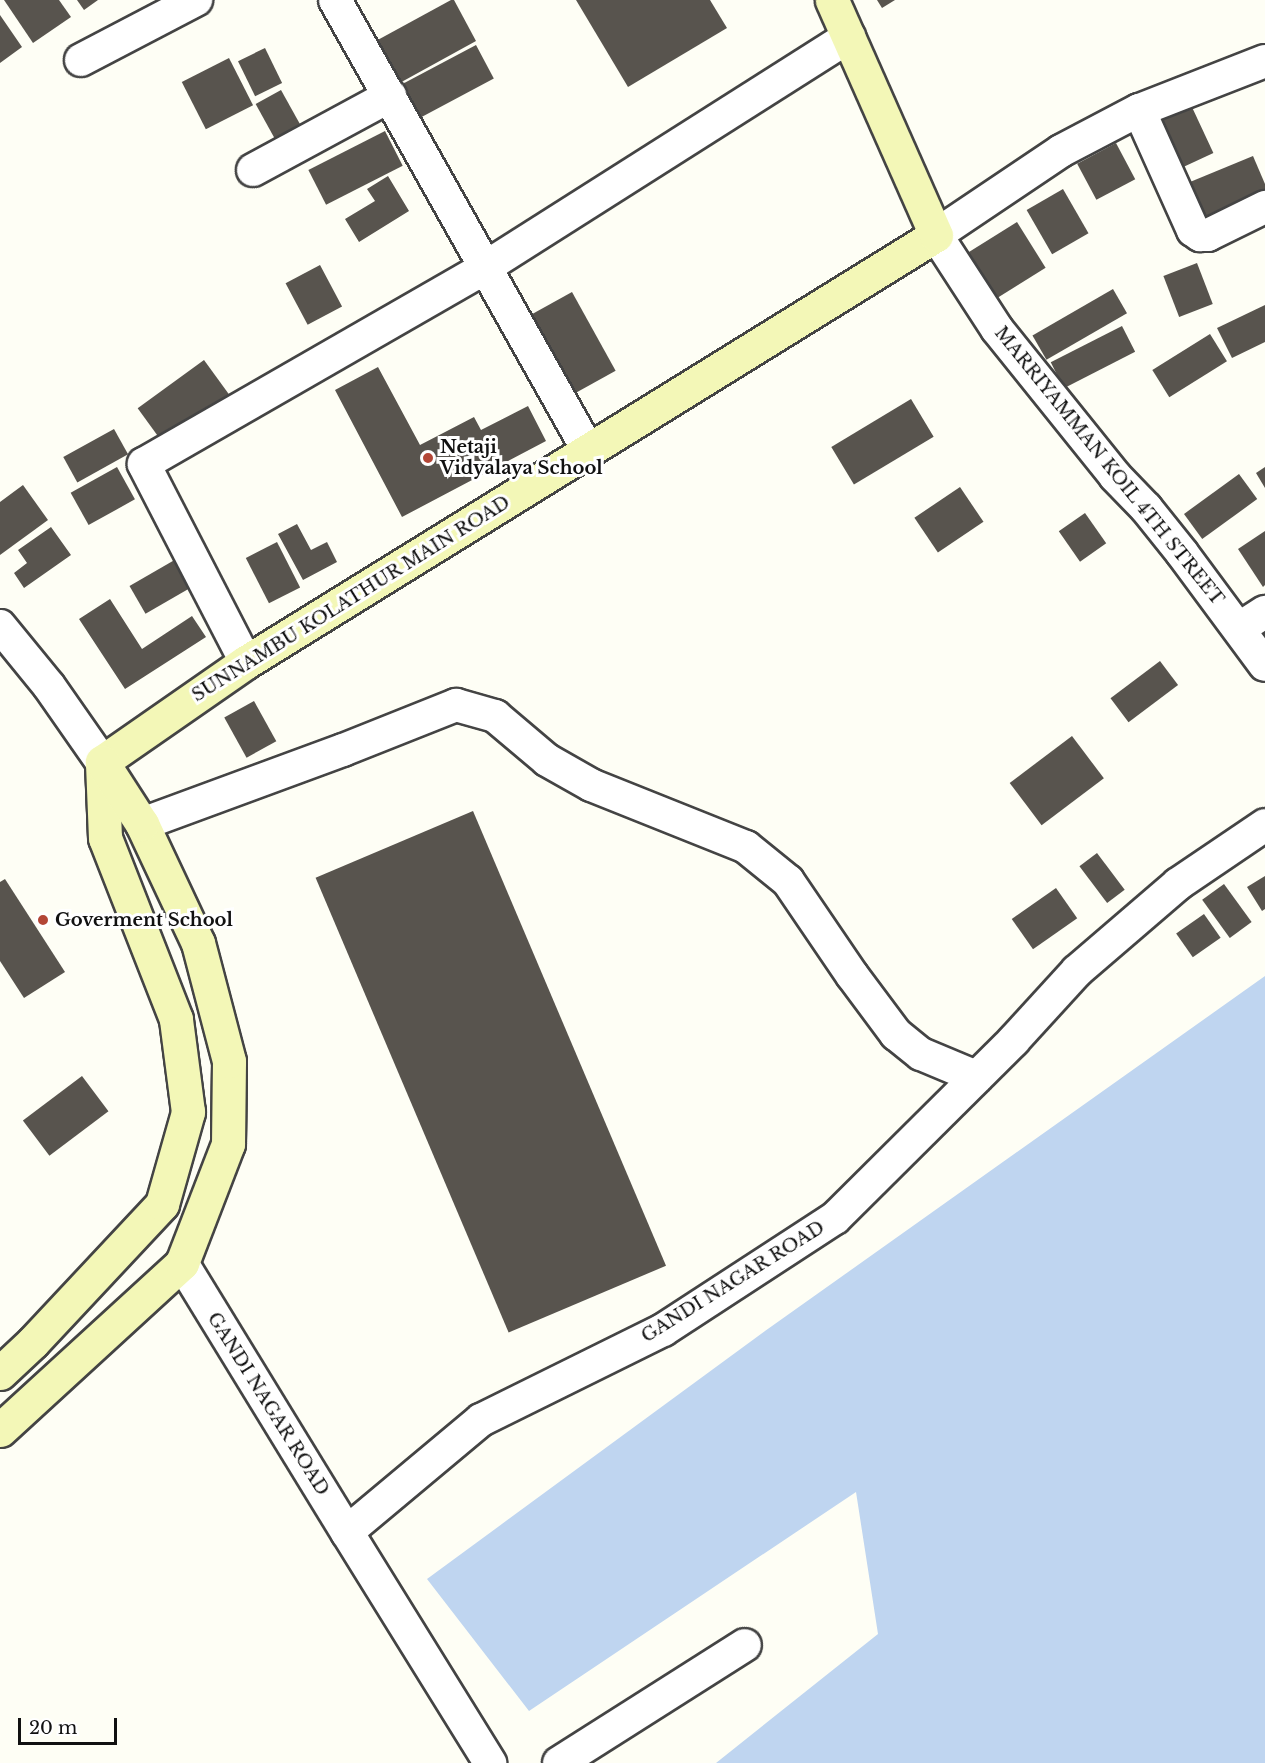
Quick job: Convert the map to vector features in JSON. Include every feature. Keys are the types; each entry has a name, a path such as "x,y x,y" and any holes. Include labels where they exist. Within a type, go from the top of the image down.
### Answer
{"street":[{"path":"81,60 196,0"},
{"path":"335,0 588,450"},
{"path":"832,0 936,235 1061,151 1139,110 1265,61"},
{"path":"246,662 144,464 486,267 849,37"},
{"path":"253,170 390,96"},
{"path":"1139,110 1193,230 1200,236 1208,235 1265,207"},
{"name":"SUNNAMBU KOLATHUR MAIN ROAD","path":"102,762 246,662 936,235"},
{"name":"MARRIYAMMAN KOIL 4TH STREET","path":"936,235 997,329 1115,476 1175,544 1252,620 1265,665"},
{"path":"0,626 49,686 142,824 198,943 229,1061 228,1144 182,1263 0,1430"},
{"path":"142,824 343,750 456,705 495,717 547,760 591,785 746,847 788,881 852,975 896,1034 921,1054 976,1077"},
{"path":"0,1372 33,1342 162,1204 188,1112 176,1019 105,838 102,762"},
{"name":"GANDI NAGAR ROAD","path":"182,1263 347,1532 481,1420 663,1330 835,1218 976,1077 1077,971 1178,884 1265,825"},
{"path":"347,1532 490,1763"},
{"path":"559,1763 745,1646"}],"water":[{"path":"1265,976 1265,1763 716,1763 878,1634 856,1492 529,1711 427,1579 765,1331"}],"building":[{"path":"4,0 59,0 71,17 33,43"},
{"path":"77,0 98,0 84,10"},
{"path":"454,0 476,41 396,85 374,42"},
{"path":"576,0 710,0 727,28 628,87"},
{"path":"877,0 895,0 882,8"},
{"path":"0,15 22,47 0,63"},
{"path":"476,45 494,79 418,119 400,85"},
{"path":"265,48 282,83 255,96 238,61"},
{"path":"229,58 253,105 206,129 182,82"},
{"path":"281,90 300,124 275,138 256,104"},
{"path":"1191,105 1213,153 1182,168 1159,120"},
{"path":"385,131 403,166 326,205 308,170"},
{"path":"1116,143 1135,179 1096,200 1077,164"},
{"path":"1253,156 1265,184 1265,196 1210,224 1190,182"},
{"path":"388,176 409,211 359,242 345,219 375,201 367,189"},
{"path":"1063,189 1088,233 1052,254 1027,210"},
{"path":"1017,222 1046,268 996,299 967,253"},
{"path":"1197,263 1213,304 1179,317 1163,276"},
{"path":"320,265 342,306 308,325 286,283"},
{"path":"1113,289 1127,313 1046,360 1032,336"},
{"path":"572,292 616,371 573,394 529,316"},
{"path":"1265,305 1265,342 1232,358 1217,328"},
{"path":"1122,326 1135,352 1064,388 1051,362"},
{"path":"1210,334 1227,361 1169,397 1152,370"},
{"path":"204,360 232,398 165,446 138,408"},
{"path":"378,367 420,445 474,417 481,430 528,406 546,441 402,517 335,390"},
{"path":"911,399 934,437 854,485 831,447"},
{"path":"114,429 128,454 77,482 63,457"},
{"path":"117,467 135,499 89,525 71,493"},
{"path":"1265,467 1265,488 1256,473"},
{"path":"1239,474 1257,499 1202,539 1184,514"},
{"path":"23,485 48,520 0,555 0,502"},
{"path":"960,487 983,522 938,553 914,518"},
{"path":"1085,513 1106,543 1080,562 1059,531"},
{"path":"297,524 311,550 327,542 337,562 303,580 278,534"},
{"path":"51,527 71,555 24,588 14,573 27,563 18,550"},
{"path":"1265,531 1265,585 1263,587 1238,549"},
{"path":"277,542 300,587 269,603 246,558"},
{"path":"178,558 194,586 146,614 130,586"},
{"path":"110,599 142,649 192,616 206,637 125,689 79,619"},
{"path":"1160,661 1178,685 1129,722 1110,698"},
{"path":"254,701 276,741 247,758 224,717"},
{"path":"1072,736 1104,778 1042,825 1010,783"},
{"path":"473,811 666,1266 509,1333 316,878"},
{"path":"1097,853 1125,890 1107,903 1079,866"},
{"path":"1265,876 1265,909 1262,911 1247,887"},
{"path":"5,879 65,972 24,998 0,961 0,882"},
{"path":"1224,884 1252,922 1230,938 1202,900"},
{"path":"1056,888 1077,918 1033,949 1012,919"},
{"path":"1204,914 1221,938 1193,957 1176,934"},
{"path":"82,1076 108,1111 49,1156 23,1121"}],"place":[{"name":"Netaji Vidyalaya School","path":"428,458"},
{"name":"Goverment School","path":"43,920"}]}
